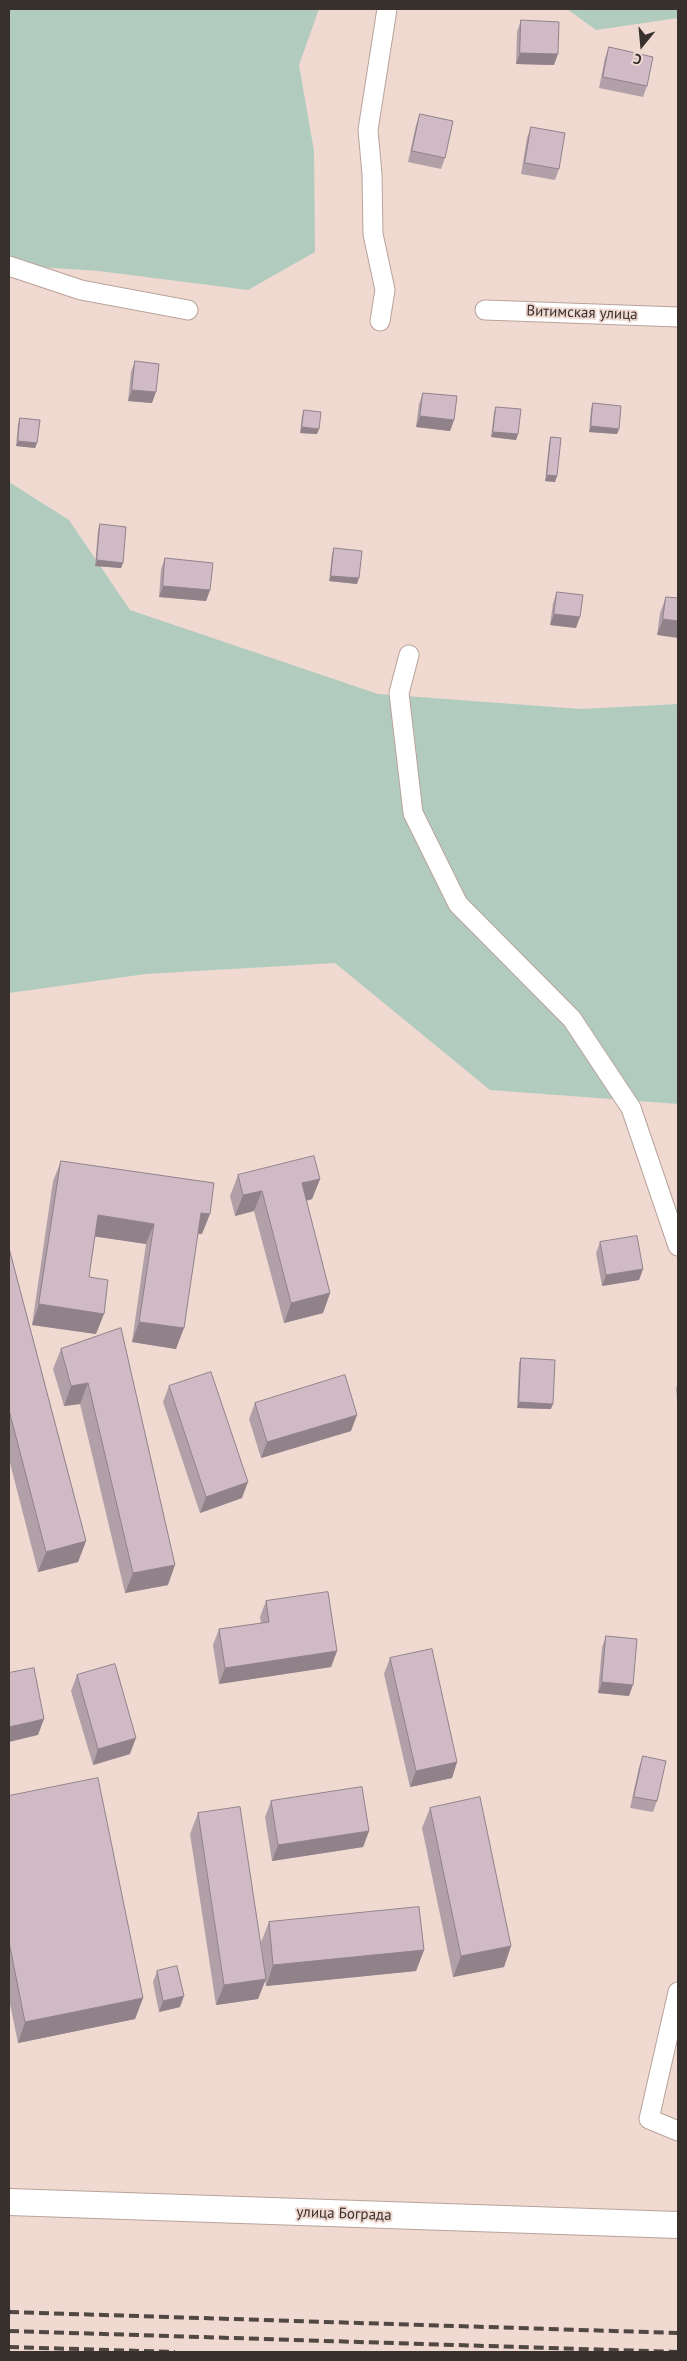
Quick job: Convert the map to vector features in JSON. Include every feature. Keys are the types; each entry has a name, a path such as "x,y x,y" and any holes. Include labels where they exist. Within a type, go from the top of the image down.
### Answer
{"main road":[{"name":"улица Бограда","path":"9,2202 678,2225"}],"street":[{"path":"380,321 385,290 373,234 372,174 368,130 387,9"},
{"path":"9,266 81,290 188,310"},
{"name":"Витимская улица","path":"485,310 678,316"},
{"path":"409,655 399,693 413,813 458,904 572,1020 631,1108 678,1246"},
{"path":"678,1992 649,2119 678,2131"}],"green space":[{"path":"9,9 319,9 299,65 314,151 315,252 248,290 99,271 9,265"},
{"path":"567,9 678,9 678,18 596,30"},
{"path":"9,482 69,520 130,610 378,694 581,709 678,704 678,1104 490,1090 335,963 146,974 9,993"}],"building":[{"path":"521,20 559,22 558,54 520,53"},
{"path":"609,47 653,57 647,86 603,77"},
{"path":"420,114 453,121 445,158 412,151"},
{"path":"531,127 565,133 559,169 525,163"},
{"path":"135,361 159,364 156,392 132,390"},
{"path":"423,393 457,396 454,420 420,416"},
{"path":"593,403 621,406 619,429 591,426"},
{"path":"496,407 521,409 518,434 493,432"},
{"path":"304,410 321,412 319,429 302,427"},
{"path":"20,418 40,420 37,443 18,441"},
{"path":"551,437 561,438 557,476 547,475"},
{"path":"100,524 126,527 123,563 97,560"},
{"path":"334,548 362,551 359,578 331,576"},
{"path":"165,558 213,563 210,590 163,586"},
{"path":"557,592 583,595 580,617 554,614"},
{"path":"666,597 678,598 678,621 663,619"},
{"path":"314,1156 320,1179 302,1183 330,1293 291,1303 262,1191 243,1195 238,1175"},
{"path":"61,1161 214,1183 210,1214 201,1213 184,1328 139,1322 154,1224 98,1215 89,1277 108,1280 104,1314 39,1304"},
{"path":"637,1236 643,1269 606,1275 600,1242"},
{"path":"9,1248 86,1541 46,1552 9,1410"},
{"path":"121,1328 175,1565 133,1573 88,1383 71,1386 61,1349"},
{"path":"521,1358 555,1360 553,1404 519,1402"},
{"path":"211,1372 248,1482 206,1497 169,1386"},
{"path":"345,1375 357,1415 267,1442 255,1403"},
{"path":"328,1592 337,1651 225,1668 219,1629 269,1622 266,1601"},
{"path":"606,1636 637,1639 633,1685 602,1682"},
{"path":"432,1649 457,1762 416,1771 390,1658"},
{"path":"115,1664 136,1738 98,1749 77,1675"},
{"path":"34,1668 44,1719 9,1727 9,1673"},
{"path":"643,1756 666,1761 657,1801 634,1797"},
{"path":"98,1778 143,1998 25,2022 9,1942 9,1796"},
{"path":"362,1787 369,1831 278,1845 271,1801"},
{"path":"480,1797 511,1946 461,1956 430,1808"},
{"path":"240,1807 266,1979 224,1985 198,1813"},
{"path":"419,1907 424,1950 273,1965 269,1922"},
{"path":"177,1966 184,1996 163,2001 157,1971"}],"railway":[{"path":"9,2312 678,2333"},
{"path":"9,2331 678,2352"},
{"path":"9,2347 175,2352"}]}
